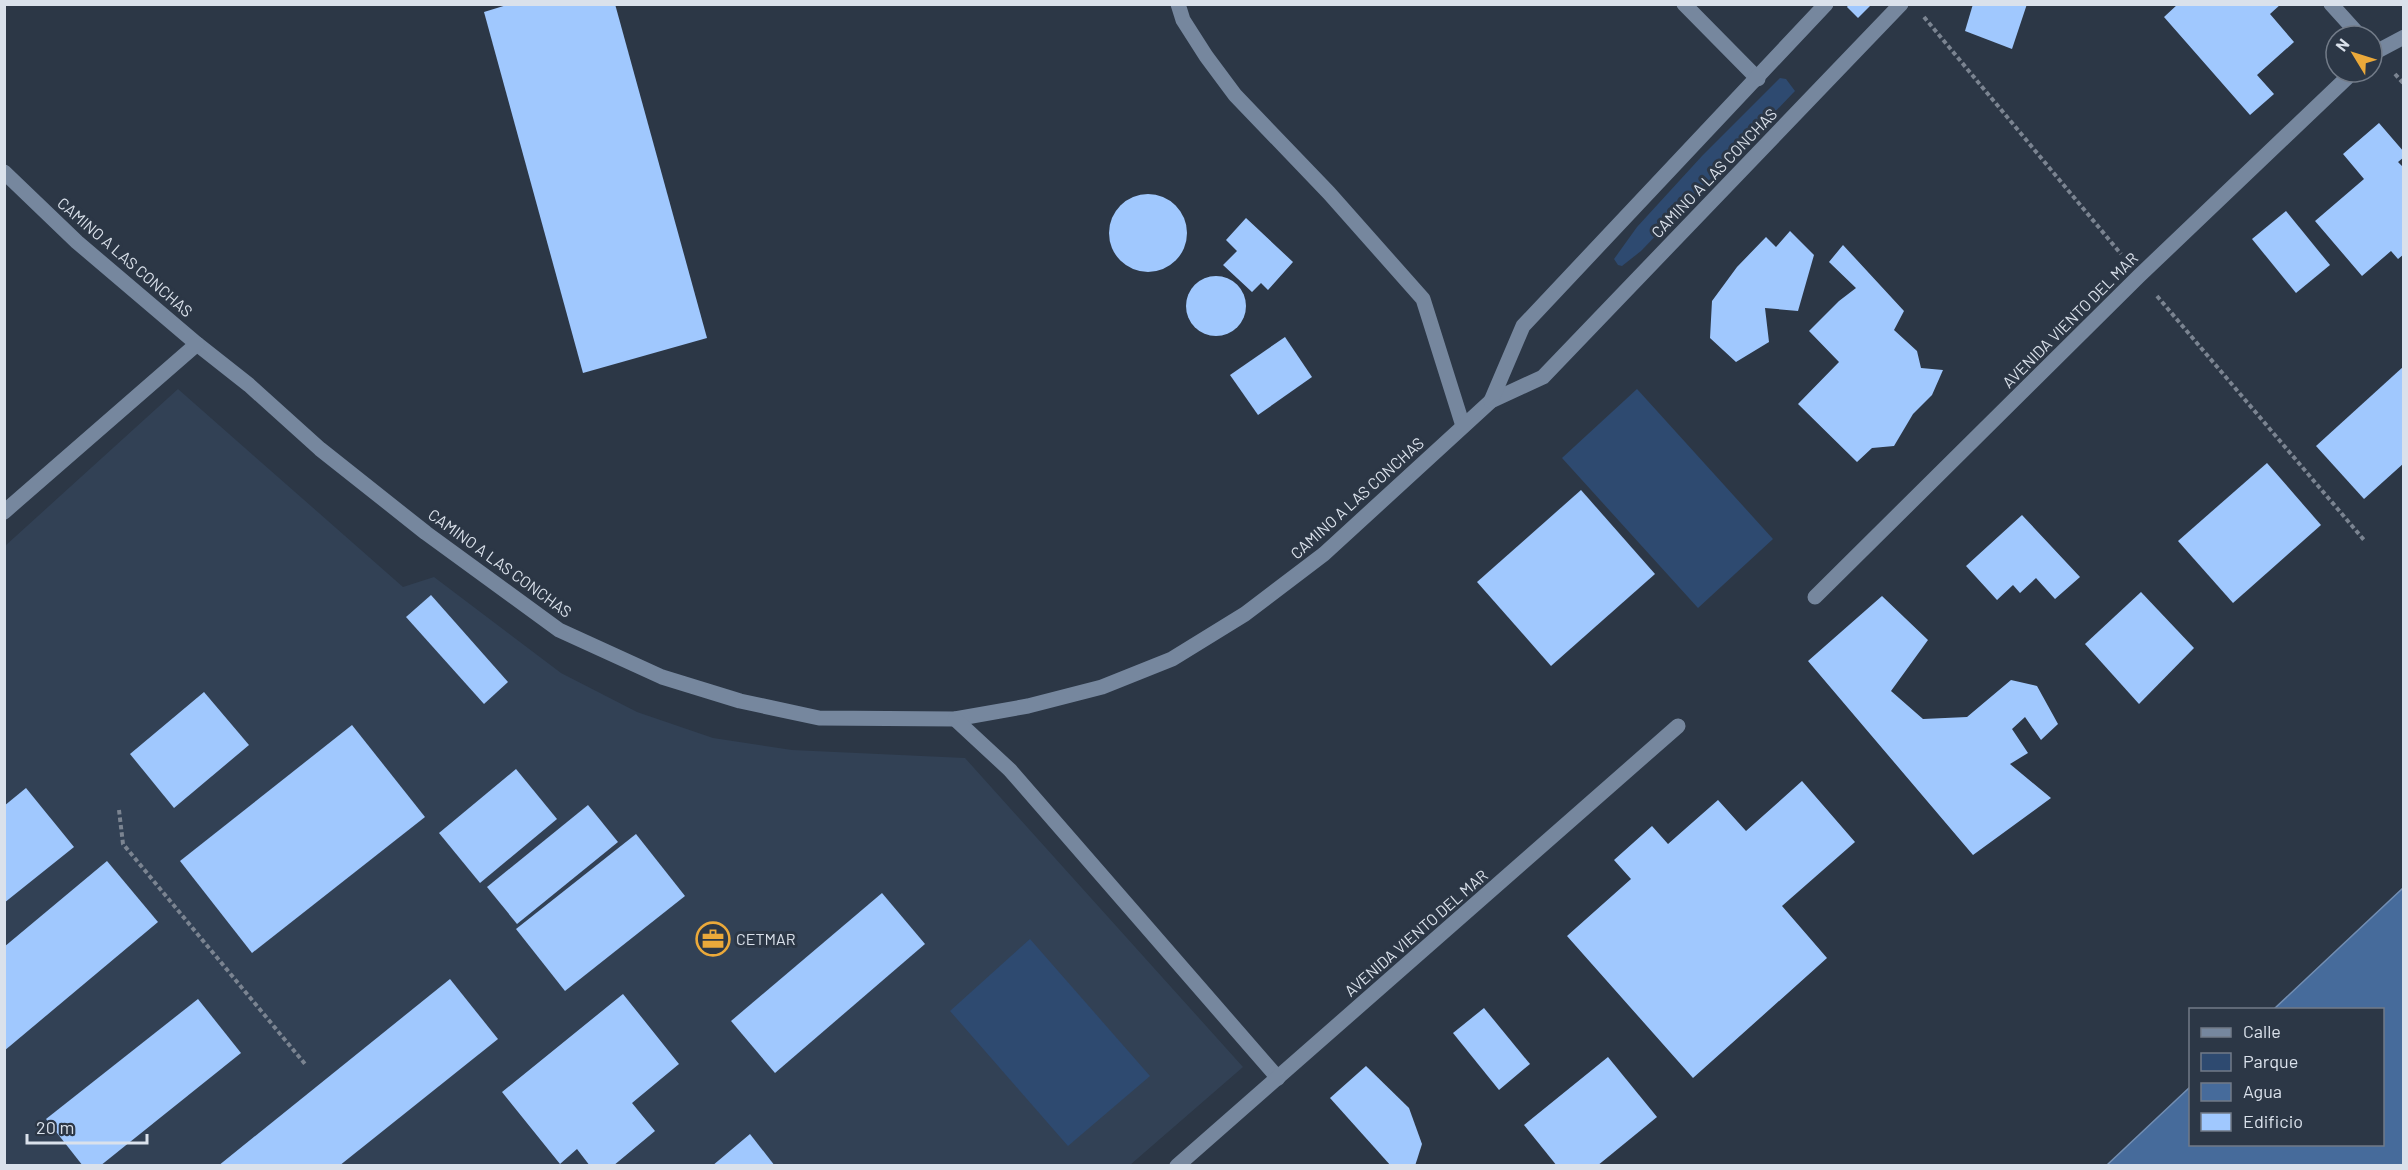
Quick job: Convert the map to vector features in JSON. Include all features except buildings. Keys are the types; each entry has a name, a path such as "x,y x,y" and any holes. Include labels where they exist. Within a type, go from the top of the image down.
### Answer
{"street":[{"path":"1178,4 1183,20 1235,95 1329,193 1424,299 1464,426"},
{"path":"1684,4 1758,79"},
{"name":"CAMINO A LAS CONCHAS","path":"1491,401 1524,326 1826,4"},
{"name":"CAMINO A LAS CONCHAS","path":"4,172 77,242 249,385 320,449 426,533 559,630 662,677 740,701 819,718 955,719 1028,706 1102,687 1172,659 1245,614 1324,554 1491,401 1543,377 1900,4"},
{"path":"2331,4 2349,24"},
{"path":"2384,46 2403,37"},
{"name":"AVENIDA VIENTO DEL MAR","path":"1815,597 2139,276 2340,84"},
{"path":"4,512 197,344"},
{"path":"955,719 1010,770 1278,1078"},
{"name":"AVENIDA VIENTO DEL MAR","path":"1177,1166 1677,726"}],"path":[{"path":"1921,14 2139,276 2364,540"},
{"path":"119,810 123,844 305,1064"}],"shaded area":[{"path":"178,389 403,587 434,577 561,673 637,712 713,738 792,750 965,758 1243,1067 1130,1165 5,1166 5,546"}],"green space":[{"path":"1780,78 1786,79 1795,91 1641,251 1622,266 1618,265 1614,259 1637,227 1702,156"},
{"path":"1637,389 1773,539 1698,608 1562,458"},
{"path":"1030,939 1150,1076 1068,1146 950,1011"}],"water":[{"path":"2403,888 2403,1165 2107,1165 2189,1088 2189,1146 2384,1146 2384,1008 2275,1008"}],"place":[{"name":"CETMAR","path":"713,939"}]}
